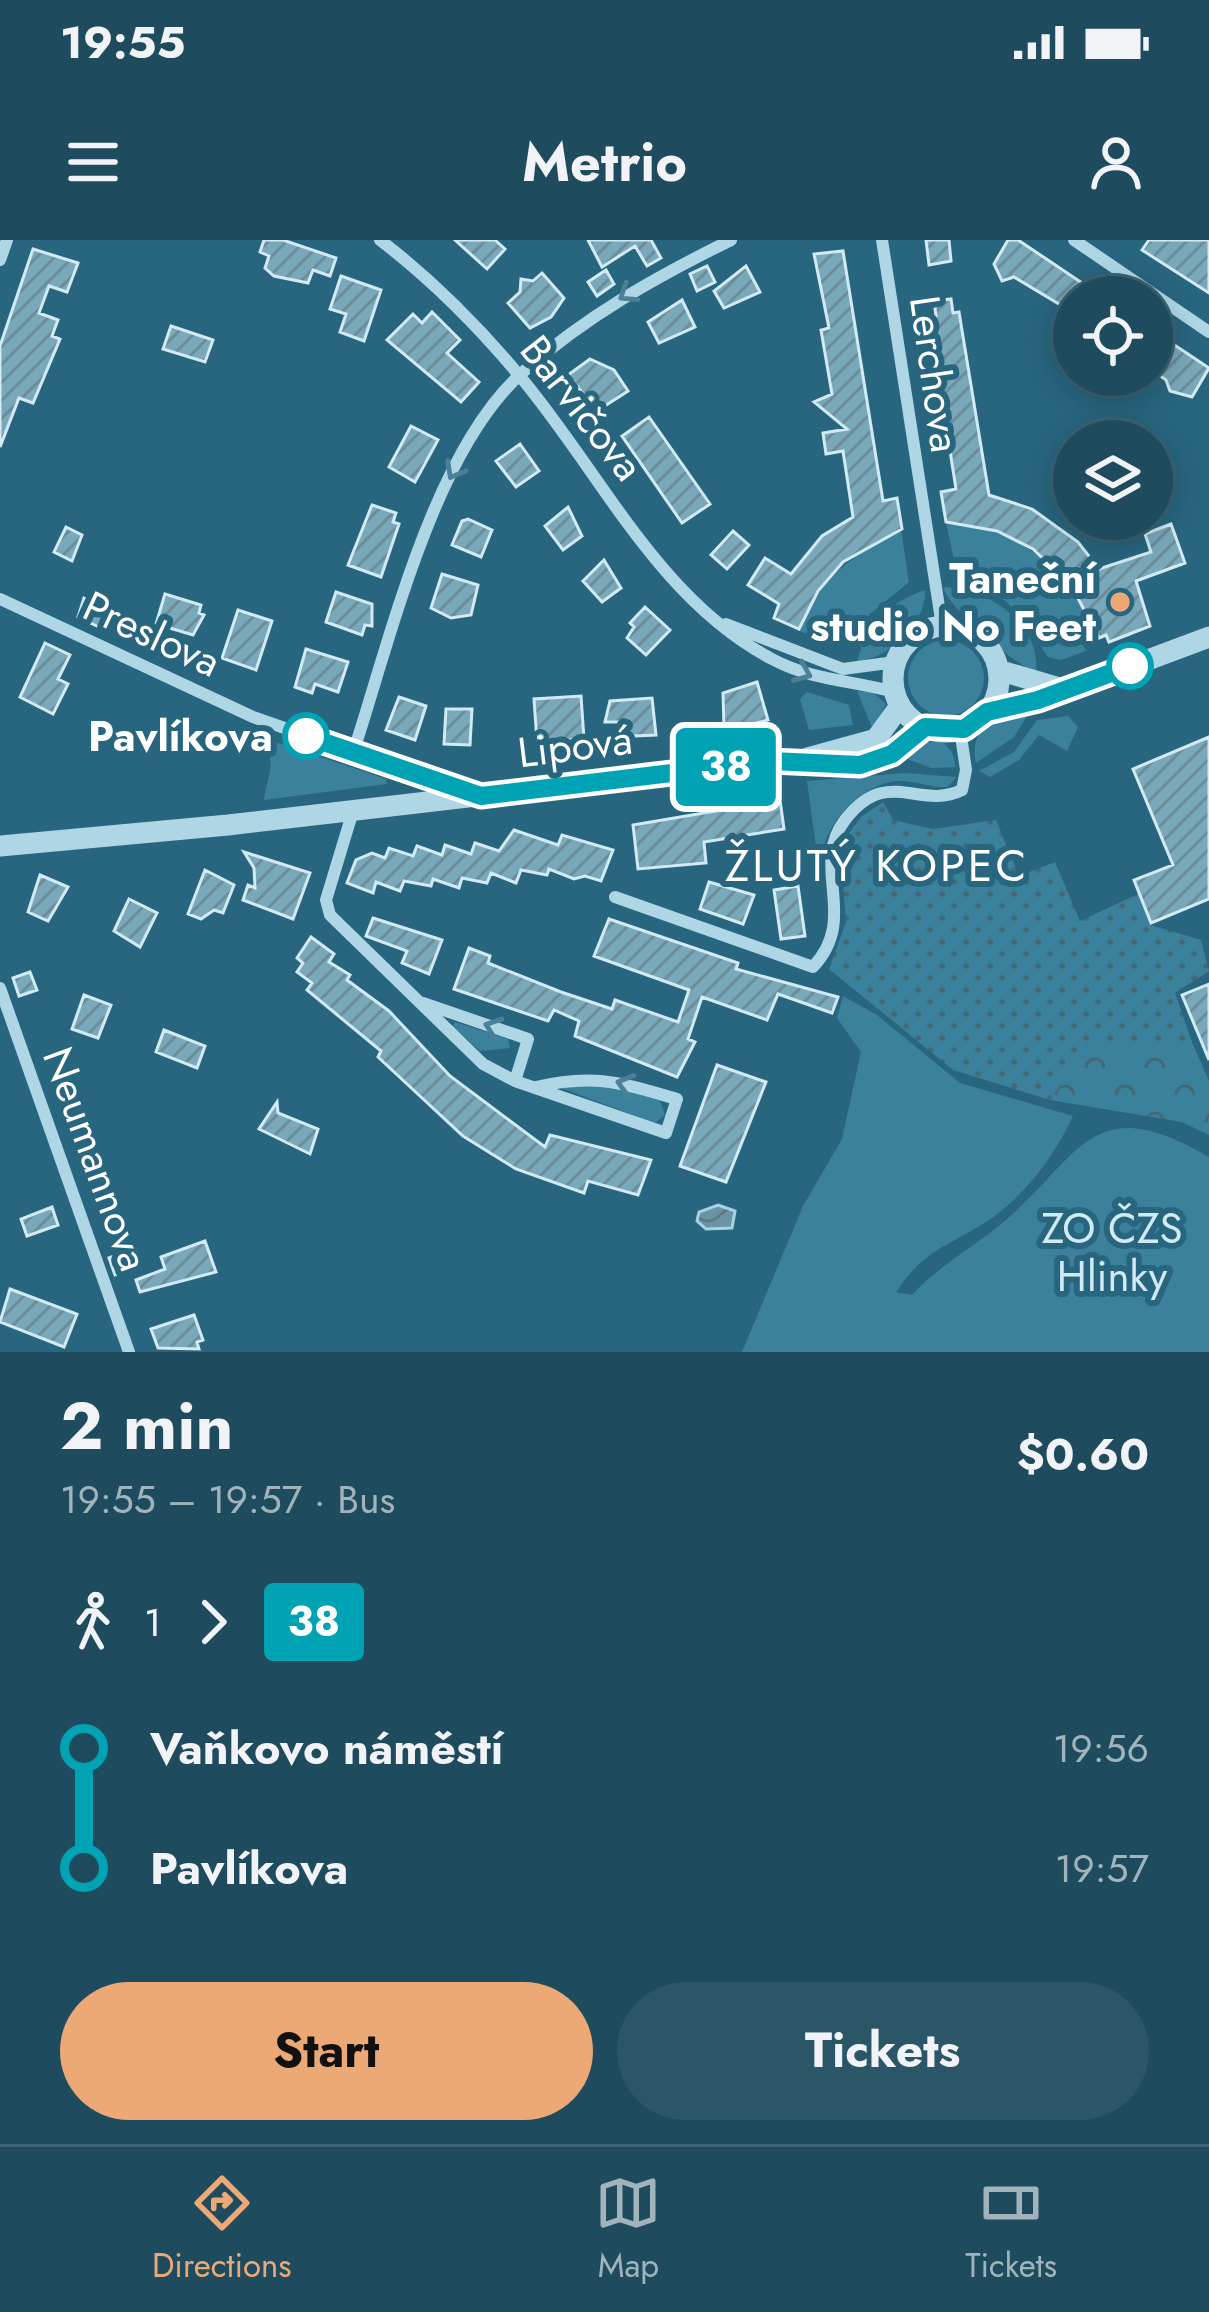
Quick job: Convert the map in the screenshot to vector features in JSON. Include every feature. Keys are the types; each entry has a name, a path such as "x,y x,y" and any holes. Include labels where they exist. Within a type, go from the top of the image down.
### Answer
{"street":[{"path":"0,260 7,240"},
{"name":"Barvičova","path":"380,240 425,275 519,374 656,561 738,639 794,670 897,699"},
{"path":"353,753 434,508 473,437 519,374 628,291 731,240"},
{"name":"Lerchova","path":"882,240 942,626"},
{"path":"1074,240 1209,332"},
{"name":"Preslova","path":"0,599 253,717 481,796"},
{"name":"Barvičova","path":"724,623 843,670 896,662"},
{"path":"987,712 998,688 998,670 984,642 972,633 942,626 913,637 896,662 897,699 925,727 960,729 987,712 1209,637"},
{"path":"998,670 1064,689"},
{"name":"Lipová","path":"800,760 876,739 897,699"},
{"name":"Lipová","path":"0,846 800,760 876,762 925,727"},
{"path":"615,897 813,967 837,924 830,848 842,824 878,794 899,789 945,797 962,790 966,770 960,729"},
{"path":"353,811 326,900 330,915 483,1064 515,1081 666,1133 677,1100 592,1077 536,1087"},
{"name":"Neumannova","path":"0,988 129,1352"},
{"path":"417,1001 528,1040 515,1081"}],"green space":[{"path":"946,522 993,531 1051,566 1092,624 1078,630 1086,651 1061,660 1048,657 1002,598 958,579"},
{"path":"901,530 909,582 869,615 852,642 837,644 799,631 816,596 839,570"},
{"path":"943,587 977,594 1008,612 1030,638 1036,672 984,635"},
{"path":"925,590 913,627 881,654 857,662 866,637 881,617 900,601"},
{"path":"946,640 973,651 984,678 973,705 946,716 919,705 908,678 919,651"},
{"path":"857,691 872,692 886,704 873,730"},
{"path":"807,692 849,705 853,725 809,730 800,699"},
{"path":"1029,713 1014,737 976,763 981,732 1008,717"},
{"path":"1068,716 1078,727 1067,751 1039,735 1019,760 990,777 979,771 1014,752 1037,720"},
{"path":"258,736 386,779 387,784 264,800 270,761"},
{"path":"941,740 952,752 956,767 931,768 902,757 918,744"},
{"path":"905,773 957,777 947,787 897,781 872,789 839,817 822,853 817,854 807,781"},
{"path":"883,802 893,820 933,829 996,820 1019,876 1055,862 1080,921 1138,894 1150,925 1201,940 1209,971 1175,993 1192,1042 1089,1043 1050,1100 953,1070 829,969 846,922 840,845 861,817"},
{"name":"ZO ČZS Hlinky","path":"843,996 877,1015 960,1083 1073,1116 1057,1147 1024,1190 998,1214 925,1259 896,1292 912,1295 1007,1219 1093,1138 1114,1129 1139,1129 1170,1137 1209,1157 1209,1352 742,1352 803,1206 842,1139 861,1052 837,1018"},
{"path":"455,1022 508,1039 510,1048 480,1051 452,1026"},
{"path":"1192,1042 1209,1081 1209,1135 1182,1122 1050,1100 1089,1043"},
{"path":"591,1081 659,1098 665,1115 655,1123 558,1087"}],"water":[{"path":"718,1205 735,1211 732,1228 706,1229 697,1221 699,1212"}],"building":[{"path":"264,240 283,240 336,258 330,276 313,270 308,283 274,276 265,268 269,256 260,252"},
{"path":"455,240 495,240 505,249 487,269"},
{"path":"588,240 651,240 661,258 647,266 635,246 602,267"},
{"path":"926,240 949,240 951,261 929,265"},
{"path":"1008,240 1018,240 1072,276 1053,276 1053,300 1014,277 1002,281 994,264"},
{"path":"1149,240 1209,240 1209,293 1142,250"},
{"path":"33,249 78,263 67,292 49,286 39,313 58,320 52,336 60,339 33,403 19,398 0,447 0,346"},
{"path":"843,251 883,501 897,498 902,529 843,562 818,591 799,629 774,618 779,604 748,585 765,558 791,574 822,536 853,517 843,451 826,454 823,433 847,429 814,402 832,394 821,330 829,328 814,254"},
{"path":"707,266 715,282 697,291 690,274"},
{"path":"746,266 760,292 724,308 714,291"},
{"path":"606,270 614,284 597,296 588,282"},
{"path":"542,273 564,298 551,317 530,328 508,303 520,292 521,279 533,281"},
{"path":"341,276 381,290 364,341 340,332 346,314 330,309"},
{"path":"951,299 953,313 959,312 989,495 1032,509 1053,524 1053,540 1075,540 1099,569 1151,552 1147,540 1173,540 1173,530 1185,563 1136,581 1150,626 1109,642 1106,635 1099,638 1072,587 1033,549 997,531 946,522 941,492 956,489 929,317 936,316 934,301"},
{"path":"682,300 695,327 659,343 648,322"},
{"path":"432,312 460,340 447,353 479,382 461,402 387,340 413,314 422,323"},
{"path":"171,326 213,340 205,362 163,349"},
{"path":"1173,344 1209,368 1192,397 1173,392"},
{"path":"590,359 614,370 628,391 597,411 568,375"},
{"path":"649,417 710,504 682,523 622,436"},
{"path":"411,426 438,440 415,482 389,467"},
{"path":"520,444 539,471 516,487 496,461"},
{"path":"372,505 396,513 393,522 399,524 381,577 348,565"},
{"path":"568,507 582,536 563,550 545,526"},
{"path":"468,519 492,530 481,557 452,545 462,521"},
{"path":"66,527 82,535 72,561 54,552"},
{"path":"733,531 749,545 727,569 711,555"},
{"path":"604,560 621,588 602,602 583,581"},
{"path":"442,574 478,585 471,615 451,618 431,608"},
{"path":"336,592 372,604 372,626 365,625 362,635 326,622"},
{"path":"165,594 201,605 199,613 204,615 193,635 156,624"},
{"path":"84,598 109,610 103,629 78,617"},
{"path":"645,607 670,630 646,655 627,638 634,627 630,623"},
{"path":"238,610 272,621 256,670 222,658"},
{"path":"45,643 70,655 58,679 68,684 53,714 20,697"},
{"path":"306,649 348,662 338,692 315,684 312,693 295,687"},
{"path":"757,682 768,720 745,726 738,735 724,729 723,693"},
{"path":"581,696 584,739 537,742 534,699"},
{"path":"399,697 426,706 415,740 386,730"},
{"path":"652,698 656,735 634,736 627,743 619,735 618,722 605,722 610,701"},
{"path":"446,709 472,709 470,745 444,744"},
{"path":"1209,737 1209,899 1151,923 1134,880 1173,865 1133,769"},
{"path":"780,800 784,829 704,842 706,863 638,869 633,825"},
{"path":"514,830 558,845 562,835 613,850 601,881 585,876 574,879 549,869 547,875 521,870 516,883 491,873 487,883 462,878 459,888 433,879 431,886 404,881 400,891 376,882 373,893 347,883 356,860 372,853 385,858 389,848 413,856 417,846 442,855 445,845 471,854 475,843 499,851"},
{"path":"244,852 310,873 293,919 243,900 248,885 255,888 254,868"},
{"path":"205,870 234,885 223,913 214,910 201,919 188,914"},
{"path":"40,875 68,887 48,921 28,912"},
{"path":"709,882 754,895 743,924 700,909"},
{"path":"798,886 805,936 781,939 774,890"},
{"path":"129,899 157,913 140,947 114,931"},
{"path":"373,918 442,940 429,974 402,963 407,951 366,936"},
{"path":"609,919 738,963 736,969 838,997 832,1013 778,994 767,1020 702,997 688,1039 695,1042 677,1077 575,1036 579,1021 554,1010 548,1021 454,989 469,948 490,956 488,963 561,992 612,1009 615,1000 678,1022 689,990 594,956"},
{"path":"311,937 334,954 329,962 350,975 347,980 389,1011 450,1076 545,1147 550,1135 651,1160 638,1195 588,1181 584,1193 516,1169 463,1136 378,1057 381,1051 307,990 312,983 297,972 303,963 297,958"},
{"path":"30,972 37,990 19,996 13,978"},
{"path":"1209,984 1209,1060 1182,995"},
{"path":"84,995 111,1005 98,1038 72,1029"},
{"path":"164,1030 205,1046 197,1068 156,1052"},
{"path":"717,1065 766,1082 726,1182 680,1166"},
{"path":"277,1102 278,1113 318,1129 310,1154 259,1129"},
{"path":"52,1207 58,1225 27,1236 21,1219"},
{"path":"205,1241 216,1272 140,1292 136,1280 165,1269 161,1257"},
{"path":"125,1252 131,1270 115,1275 109,1258"},
{"path":"10,1289 77,1314 64,1347 0,1322"},
{"path":"194,1315 203,1340 197,1342 199,1349 158,1348 151,1329"}],"bus line":[{"name":"38","path":"306,736 481,796 771,761 860,765 892,754 925,727 946,732 964,729 987,712 1038,700 1130,666"}],"place":[{"name":"Taneční studio No Feet","path":"1120,602"},
{"name":"Pavlíkova","path":"306,736"}],"district":[{"name":"ŽLUTÝ KOPEC","path":"877,865"}]}
